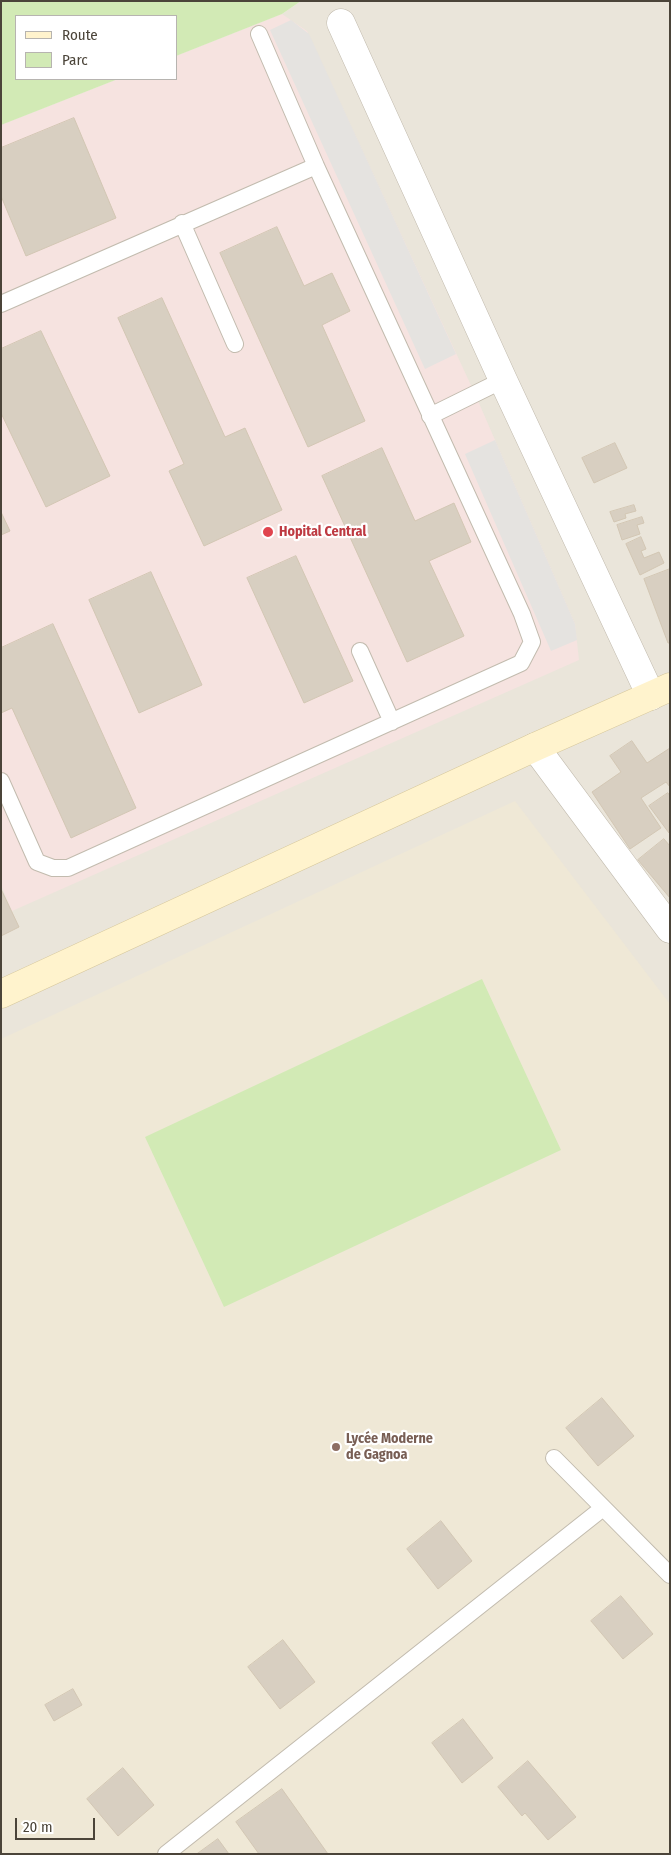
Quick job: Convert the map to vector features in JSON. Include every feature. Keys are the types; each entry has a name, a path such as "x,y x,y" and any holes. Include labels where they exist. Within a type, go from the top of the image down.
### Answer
{"street":[{"path":"1,994 535,747 661,691 503,380 341,23"},
{"path":"535,747 670,929"}],"lane":[{"path":"1,781 37,862 53,868 68,868 521,663 532,642 522,614 316,166 260,34"},
{"path":"1,304 182,223 316,166"},
{"path":"182,223 235,344"},
{"path":"430,416 503,380"},
{"path":"360,650 392,722"},
{"path":"554,1458 670,1576"},
{"path":"166,1854 603,1508"}],"shaded area":[{"path":"301,1 670,1 670,1854 1,1854 1,125 115,80 178,80 178,55 282,14"},
{"name":"Hopital Central","path":"282,14 307,31 475,394 575,624 579,660 12,911 1,885 1,125 115,80 178,80 178,55"},
{"path":"291,20 309,34 456,354 425,369 270,30"},
{"path":"495,440 575,624 577,640 551,651 465,454"},
{"name":"Lycée Moderne de Gagnoa","path":"515,801 670,1004 670,1854 1,1854 1,1039"}],"green space":[{"path":"1,1 301,1 282,14 178,55 178,15 15,15 15,80 115,80 1,125"},
{"path":"482,979 561,1150 224,1307 145,1137"}],"building":[{"path":"74,118 116,218 26,256 1,196 1,148"},
{"path":"277,227 304,286 332,273 350,311 322,325 365,421 308,447 220,253"},
{"path":"162,298 225,437 245,428 282,510 204,546 169,471 184,464 118,318"},
{"path":"41,331 110,476 46,507 1,413 1,349"},
{"path":"615,443 627,468 594,483 582,458"},
{"path":"382,448 415,521 454,503 471,542 429,561 464,636 407,662 322,476"},
{"path":"634,505 636,511 625,514 626,518 614,522 610,512"},
{"path":"1,512 10,531 1,535"},
{"path":"642,517 644,523 637,525 640,534 622,540 617,525"},
{"path":"641,537 646,549 641,551 644,558 659,552 664,563 640,575 626,544"},
{"path":"296,556 353,681 304,703 247,578"},
{"path":"670,569 670,643 668,643 644,579"},
{"path":"151,572 202,685 139,713 89,600"},
{"path":"53,624 136,808 71,838 12,708 1,713 1,648"},
{"path":"632,741 647,763 670,748 670,787 666,782 641,798 661,828 630,849 592,792 621,772 610,756"},
{"path":"668,793 670,796 669,833 649,806"},
{"path":"664,839 670,846 670,898 638,860"},
{"path":"1,889 19,927 1,936"},
{"path":"602,1398 634,1436 598,1466 566,1428"},
{"path":"441,1521 472,1561 438,1589 407,1549"},
{"path":"621,1596 653,1634 623,1659 591,1621"},
{"path":"283,1640 315,1682 280,1709 248,1667"},
{"path":"73,1689 82,1705 54,1721 45,1705"},
{"path":"463,1719 493,1758 462,1783 432,1743"},
{"path":"528,1761 576,1817 548,1840 525,1813 522,1816 498,1787"},
{"path":"123,1768 154,1805 118,1836 87,1799"},
{"path":"282,1789 328,1854 259,1854 236,1822"},
{"path":"218,1839 229,1854 197,1854"}],"place":[{"name":"Hopital Central","path":"268,532"},
{"name":"Lycée Moderne de Gagnoa","path":"336,1447"}]}
